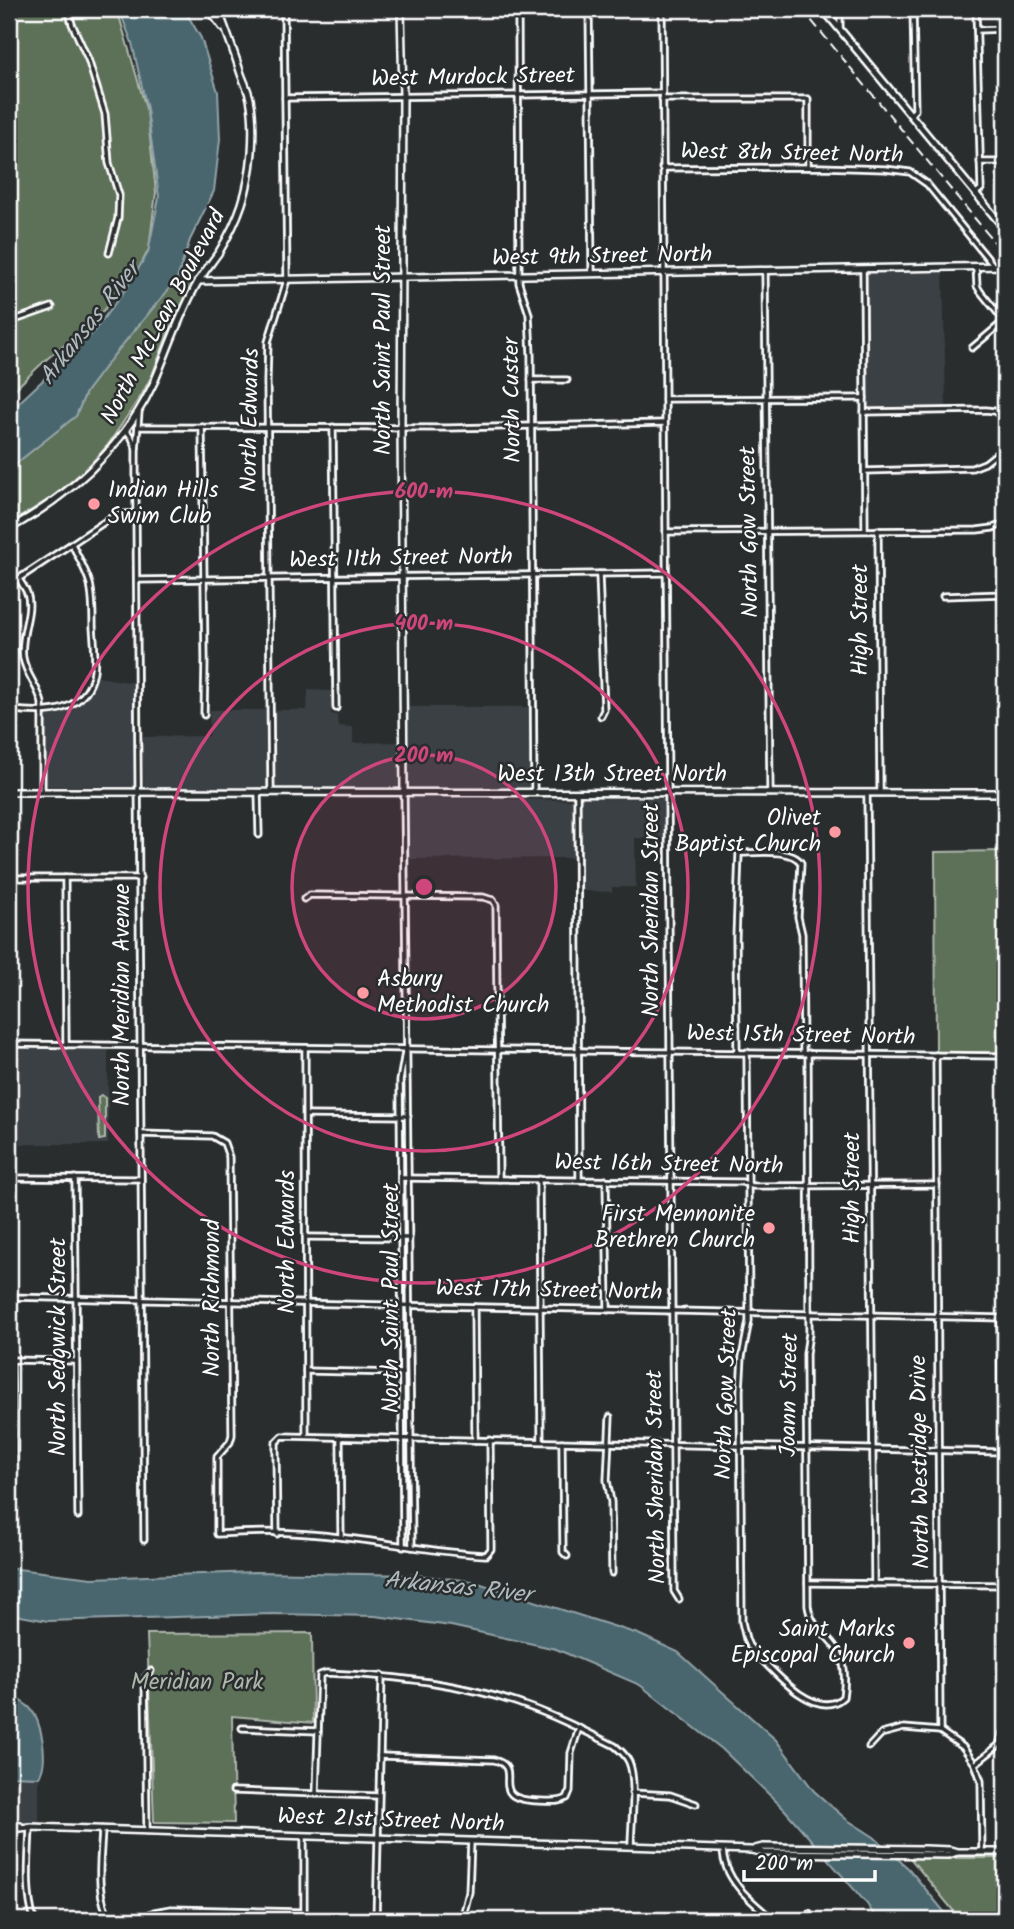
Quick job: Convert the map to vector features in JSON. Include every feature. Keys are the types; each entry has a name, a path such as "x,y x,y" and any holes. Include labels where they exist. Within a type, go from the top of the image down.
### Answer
{"street":[{"path":"68,9 88,59 105,114 109,163 119,195 118,218 109,253"},
{"name":"North McLean Boulevard","path":"209,9 226,32"},
{"name":"North McLean Boulevard","path":"9,528 39,512 76,484 113,447 139,410 198,281 239,216 252,151 250,99 218,9"},
{"name":"North Edwards","path":"271,792 268,342 287,280 284,9"},
{"name":"North Saint Paul Street","path":"401,9 402,577 412,1547"},
{"name":"North Custer","path":"517,9 519,275 522,297 529,314 531,380 534,793"},
{"path":"589,9 592,274"},
{"name":"North Sheridan Street","path":"662,9 674,1591 679,1599"},
{"path":"823,9 1005,229"},
{"path":"840,9 840,29"},
{"path":"911,114 915,110 913,9"},
{"path":"976,9 981,189 976,193"},
{"path":"977,30 1005,29"},
{"name":"West Murdock Street","path":"285,98 589,94 808,99 808,167"},
{"path":"980,162 1005,162"},
{"name":"West 8th Street North","path":"662,168 808,167 910,172 920,177 994,267"},
{"path":"972,348 1005,322 977,286 976,267"},
{"name":"West 9th Street North","path":"198,281 1005,267"},
{"path":"863,269 865,530"},
{"name":"North Gow Street","path":"765,271 770,793"},
{"path":"9,322 52,307"},
{"path":"531,380 567,380"},
{"path":"664,399 864,398"},
{"name":"North Meridian Avenue","path":"139,410 136,450 136,580 144,1540"},
{"path":"864,412 986,410 994,411 1005,418"},
{"path":"138,427 401,428 665,423"},
{"path":"202,427 204,715"},
{"path":"333,427 336,708"},
{"name":"North Meridian Avenue","path":"125,430 132,438 136,450"},
{"path":"865,471 972,468 985,463 1005,447"},
{"path":"9,585 112,517 136,513"},
{"path":"666,532 976,530 1005,523"},
{"name":"High Street","path":"878,530 880,793"},
{"path":"9,710 64,709 81,698 90,686 95,671 90,584 72,544"},
{"name":"West 11th Street North","path":"136,580 667,573"},
{"path":"599,574 604,710 601,716"},
{"path":"19,579 27,593 29,607 22,642 23,659 40,694 42,711 42,792"},
{"path":"943,596 1005,594"},
{"name":"West 13th Street North","path":"9,792 1005,793"},
{"path":"258,792 258,835"},
{"path":"577,793 579,1180"},
{"name":"High Street","path":"867,793 874,1584"},
{"name":"Joann Street","path":"737,1052 736,938 739,853 785,853 798,858 801,867 798,917 802,934 809,1186 809,1334 806,1353 808,1606 813,1623 838,1651 843,1668 843,1698 831,1705 818,1704"},
{"path":"9,878 139,878"},
{"path":"65,878 66,1045"},
{"path":"304,899 310,895 489,898 496,905 499,1179"},
{"name":"West 15th Street North","path":"9,1045 1005,1056"},
{"name":"North Edwards","path":"305,1048 306,1436"},
{"name":"North Saint Paul Street","path":"403,1546 400,1081 406,1049"},
{"name":"North Gow Street","path":"747,1052 748,1313 742,1357 740,1445 743,1622 750,1646 791,1687 818,1704"},
{"name":"North Westridge Drive","path":"936,1055 940,1731"},
{"path":"1005,1056 1005,1081"},
{"path":"306,1115 408,1116"},
{"name":"North Richmond","path":"141,1134 212,1136 224,1143 228,1150 232,1435 230,1442 217,1457 217,1534 277,1534"},
{"path":"9,1178 141,1179"},
{"name":"North Sedgwick Street","path":"75,1178 78,1516"},
{"name":"West 16th Street North","path":"401,1178 742,1182 749,1185 809,1186 937,1185"},
{"path":"539,1179 541,1441"},
{"path":"606,1180 608,1310"},
{"path":"307,1237 409,1238"},
{"name":"West 17th Street North","path":"9,1297 1003,1318"},
{"path":"474,1307 475,1440"},
{"path":"975,1763 999,1745 1003,1737 1005,1712 1003,1318"},
{"path":"9,1480 12,1472 10,1360 76,1361"},
{"path":"306,1371 410,1373"},
{"path":"610,1417 607,1480 611,1502 612,1573"},
{"path":"490,1440 491,1547 486,1555 341,1537 277,1534 276,1450 282,1436 410,1438 475,1440 490,1440 541,1441 607,1443 740,1445 1003,1452"},
{"path":"340,1437 341,1537"},
{"path":"562,1442 563,1552 567,1556"},
{"path":"808,1583 1004,1585"},
{"path":"147,1831 145,1678 151,1671"},
{"path":"316,1794 320,1675 382,1675 441,1683 490,1694 532,1708 579,1728 623,1752 631,1767 631,1846"},
{"path":"376,1920 382,1675"},
{"path":"242,1728 318,1731"},
{"path":"380,1756 494,1760 505,1765 509,1793 513,1797 523,1801 558,1802 567,1798 570,1791 571,1753 579,1728"},
{"path":"869,1747 881,1734 904,1728 940,1731 963,1747 975,1763 981,1781 982,1852"},
{"path":"233,1791 378,1796"},
{"path":"632,1793 670,1795 696,1804"},
{"name":"West 21st Street North","path":"9,1827 723,1849 764,1853 904,1852"},
{"path":"30,1827 29,1896 34,1920"},
{"path":"102,1829 101,1893 105,1910 111,1920"},
{"path":"304,1836 304,1920"},
{"path":"462,1920 469,1892 471,1841"},
{"name":"West 21st Street North","path":"751,1850 763,1847 804,1847 949,1855 957,1852 1005,1852"},
{"path":"723,1849 728,1873 750,1900 774,1920"},
{"path":"137,1920 153,1912 171,1909 304,1912"},
{"path":"804,1920 809,1913"}],"shaded area":[{"path":"868,272 943,272 946,407 867,407"},
{"path":"98,677 135,683 136,783 134,787 46,786 46,716 74,709 93,691"},
{"path":"308,690 332,691 331,714 337,715 338,726 353,727 353,743 401,742 400,788 144,787 142,737 209,736 210,710 307,710"},
{"path":"407,707 530,707 531,789 408,788"},
{"path":"408,798 573,800 575,858 407,859"},
{"path":"580,798 665,799 666,838 635,838 636,887 612,887 612,892 581,891"},
{"path":"9,1048 108,1049 108,1144 9,1144"},
{"path":"9,1777 39,1777 39,1823 9,1822"}],"green space":[{"path":"9,9 117,9 147,112 156,192 149,249 135,276 101,313 99,312 85,331 48,358 9,395"},
{"path":"177,279 195,280 170,328 142,394 107,446 88,467 54,496 9,524 9,469 76,416 86,392"},
{"path":"1005,851 1005,1009 1001,1010 1001,1053 936,1052 935,852"},
{"path":"101,1095 105,1098 105,1139 99,1140 98,1097"},
{"name":"Meridian Park","path":"312,1633 313,1723 232,1716 234,1823 154,1822 147,1634"},
{"path":"910,1858 1005,1858 1005,1920 961,1920"}],"water":[{"path":"119,9 184,9 201,38 218,92 220,139 214,191 190,240 177,279 86,392 76,416 9,469 9,412 90,336 125,290 148,253 159,197 147,109 132,43"},
{"name":"Arkansas River","path":"9,1568 92,1578 255,1572 415,1575 472,1581 638,1634 678,1652 776,1740 814,1791 846,1819 874,1837 909,1869 951,1920 877,1920 867,1904 784,1809 722,1749 640,1685 556,1649 451,1626 375,1616 271,1614 48,1621 9,1614"},
{"path":"9,1690 30,1708 38,1722 44,1752 39,1777 9,1776"}],"railway":[{"path":"802,9 1005,255"}],"place":[{"name":"Indian Hills Swim Club","path":"94,504"},
{"name":"Olivet Baptist Church","path":"835,832"},
{"name":"Asbury Methodist Church","path":"363,993"},
{"name":"First Mennonite Brethren Church","path":"769,1228"},
{"name":"Saint Marks Episcopal Church","path":"909,1643"}]}
